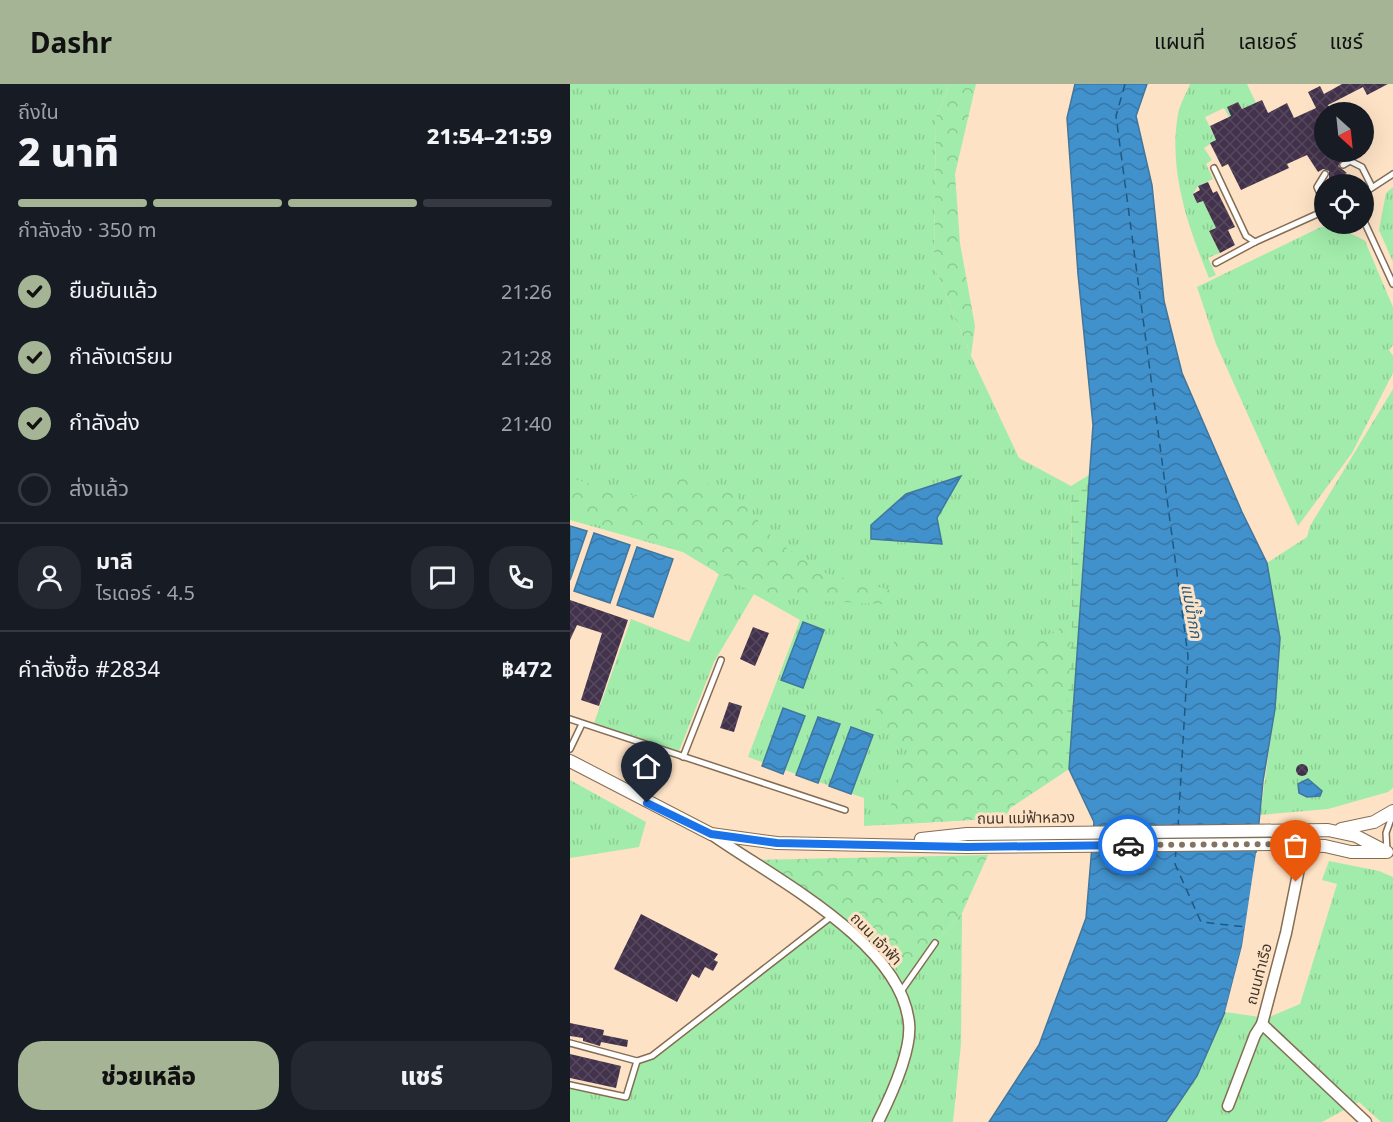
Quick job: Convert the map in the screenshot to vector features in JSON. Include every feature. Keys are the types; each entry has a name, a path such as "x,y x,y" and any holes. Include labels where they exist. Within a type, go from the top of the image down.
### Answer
{"street":[{"name":"ถนน แม่ฟ้าหลวง","path":"570,761 711,834 777,843 878,844 1328,830 1356,836 1390,854"},
{"path":"1328,830 1359,826 1393,813"},
{"name":"ถนน เจ้าฟ้า","path":"711,834 832,916 860,939 890,972 902,990 910,1025 898,1079 878,1122"},
{"name":"ถนน แม่ฟ้าหลวง","path":"967,841 1272,843 1304,844 1351,852 1390,854"},
{"name":"ถนนท่าเรือ","path":"1228,1106 1255,1035 1262,1024 1286,933 1304,844"},
{"path":"1262,1024 1366,1122"}],"lane":[{"path":"1343,165 1350,161 1362,167 1366,174"},
{"path":"1214,168 1246,236 1255,242"},
{"path":"1374,186 1393,174"},
{"path":"1216,263 1255,242 1314,215"},
{"path":"1370,234 1393,284"},
{"path":"682,757 721,660"},
{"path":"570,719 845,810"},
{"path":"570,749 582,724"},
{"path":"1390,854 1386,833 1393,813"},
{"path":"570,1043 637,1061 652,1056 832,916"},
{"path":"902,990 935,943"},
{"path":"570,1085 626,1097 637,1061"}],"green space":[{"path":"570,84 950,84 936,117 934,265 971,356 1019,458 1071,486 1072,622 1064,772 1010,808 1005,818 864,826 864,798 748,757 800,620 754,594 714,662 679,751 594,723 631,619 689,642 719,574 683,552 570,520"},
{"path":"950,84 976,84 955,174 960,243 975,326 971,356 934,265 936,117"},
{"path":"1190,84 1247,84 1256,103 1242,109 1238,102 1228,107 1231,116 1229,117 1224,108 1205,117 1216,140 1204,148 1212,160 1206,164 1213,179 1198,186 1193,194 1197,203 1203,201 1216,228 1209,232 1220,253 1208,258 1216,275 1209,278 1187,218 1178,177 1176,135 1178,114"},
{"path":"1393,187 1393,262 1379,230 1386,193"},
{"path":"1314,230 1314,234 1351,234 1365,241 1393,307 1393,345 1389,350 1393,356 1393,373 1352,453 1298,526 1216,344 1197,287"},
{"path":"1393,389 1393,788 1388,792 1328,809 1260,815 1275,709 1280,638 1267,563 1307,537 1310,526"},
{"path":"1089,475 1091,542 1117,658 1090,865 1094,822 1065,755 1072,622 1071,486"},
{"path":"684,476 734,493 774,539 821,572 890,590 894,605 759,597 683,552 570,516 570,478 653,501"},
{"path":"1072,622 1069,769 1010,808 1005,818 885,825 909,744 870,727 893,663 894,638 1041,638"},
{"path":"570,780 646,822 639,847 570,858"},
{"path":"988,855 962,913 935,943 902,990 860,939 748,860"},
{"path":"1329,861 1379,871 1393,877 1393,1122 1381,1122 1359,1102 1322,1122 1167,1122 1197,1076 1225,1012 1267,1018 1300,1004 1337,884 1322,880"},
{"path":"962,913 961,1044 953,1122 570,1122 570,1085 626,1097 637,1061 645,1059 832,916 935,943"}],"water":[{"name":"แม่น้ำกก","path":"1075,84 1147,84 1136,116 1152,185 1164,301 1182,373 1242,512 1267,563 1280,638 1275,709 1263,781 1253,884 1242,946 1225,1012 1197,1076 1166,1122 989,1122 1039,1045 1086,918 1094,822 1069,769 1093,425 1078,274 1067,118"},
{"path":"961,476 937,518 942,544 871,539 871,525 906,494"},
{"path":"570,526 587,531 570,580"},
{"path":"594,533 630,545 610,603 574,591"},
{"path":"637,547 673,559 653,617 617,605"},
{"path":"803,622 824,630 803,688 781,680"},
{"path":"783,708 805,716 783,774 762,766"},
{"path":"818,717 840,724 818,783 796,775"},
{"path":"851,727 873,735 851,794 829,786"},
{"path":"1308,779 1322,791 1320,796 1307,797 1299,793 1298,784"}],"pier":[{"path":"1256,853 1259,853 1256,884 1245,947 1228,1013 1225,1012 1242,946"}],"building":[{"path":"1342,84 1388,84 1367,95 1363,87 1334,102 1314,102 1314,104 1308,92 1320,86 1324,94"},
{"path":"1262,100 1268,113 1287,103 1294,118 1314,109 1314,162 1342,162 1338,166 1347,173 1329,174 1329,171 1323,169 1318,172 1307,155 1287,164 1289,168 1241,190 1228,164 1222,167 1210,143 1216,140 1210,126 1231,116 1227,107 1238,102 1242,109"},
{"path":"1208,182 1213,193 1217,191 1235,227 1228,230 1235,245 1220,253 1209,231 1216,228 1203,201 1197,203 1193,194 1200,190 1198,186"},
{"path":"570,600 628,620 599,706 581,700 602,633 577,625 570,640"},
{"path":"753,627 769,633 755,666 740,659"},
{"path":"729,702 742,706 734,732 720,728"},
{"path":"1304,764 1307,765 1307,775 1300,776 1297,775 1296,768 1297,765"},
{"path":"641,914 718,954 714,960 718,962 713,971 705,967 699,978 692,974 677,1002 614,969"},
{"path":"570,1023 604,1030 603,1035 628,1040 627,1047 601,1042 600,1046 583,1041 583,1038 570,1036"},
{"path":"570,1054 621,1066 616,1088 570,1078"}],"ferry route":[{"path":"1125,84 1116,116 1188,656 1178,827"},
{"path":"1176,849 1175,864 1201,922 1246,927"}],"way so far":[{"path":"1128,845 1304,844 1296,882"}],"route":[{"path":"647,803 711,834 777,843 967,847 1128,845"}]}
